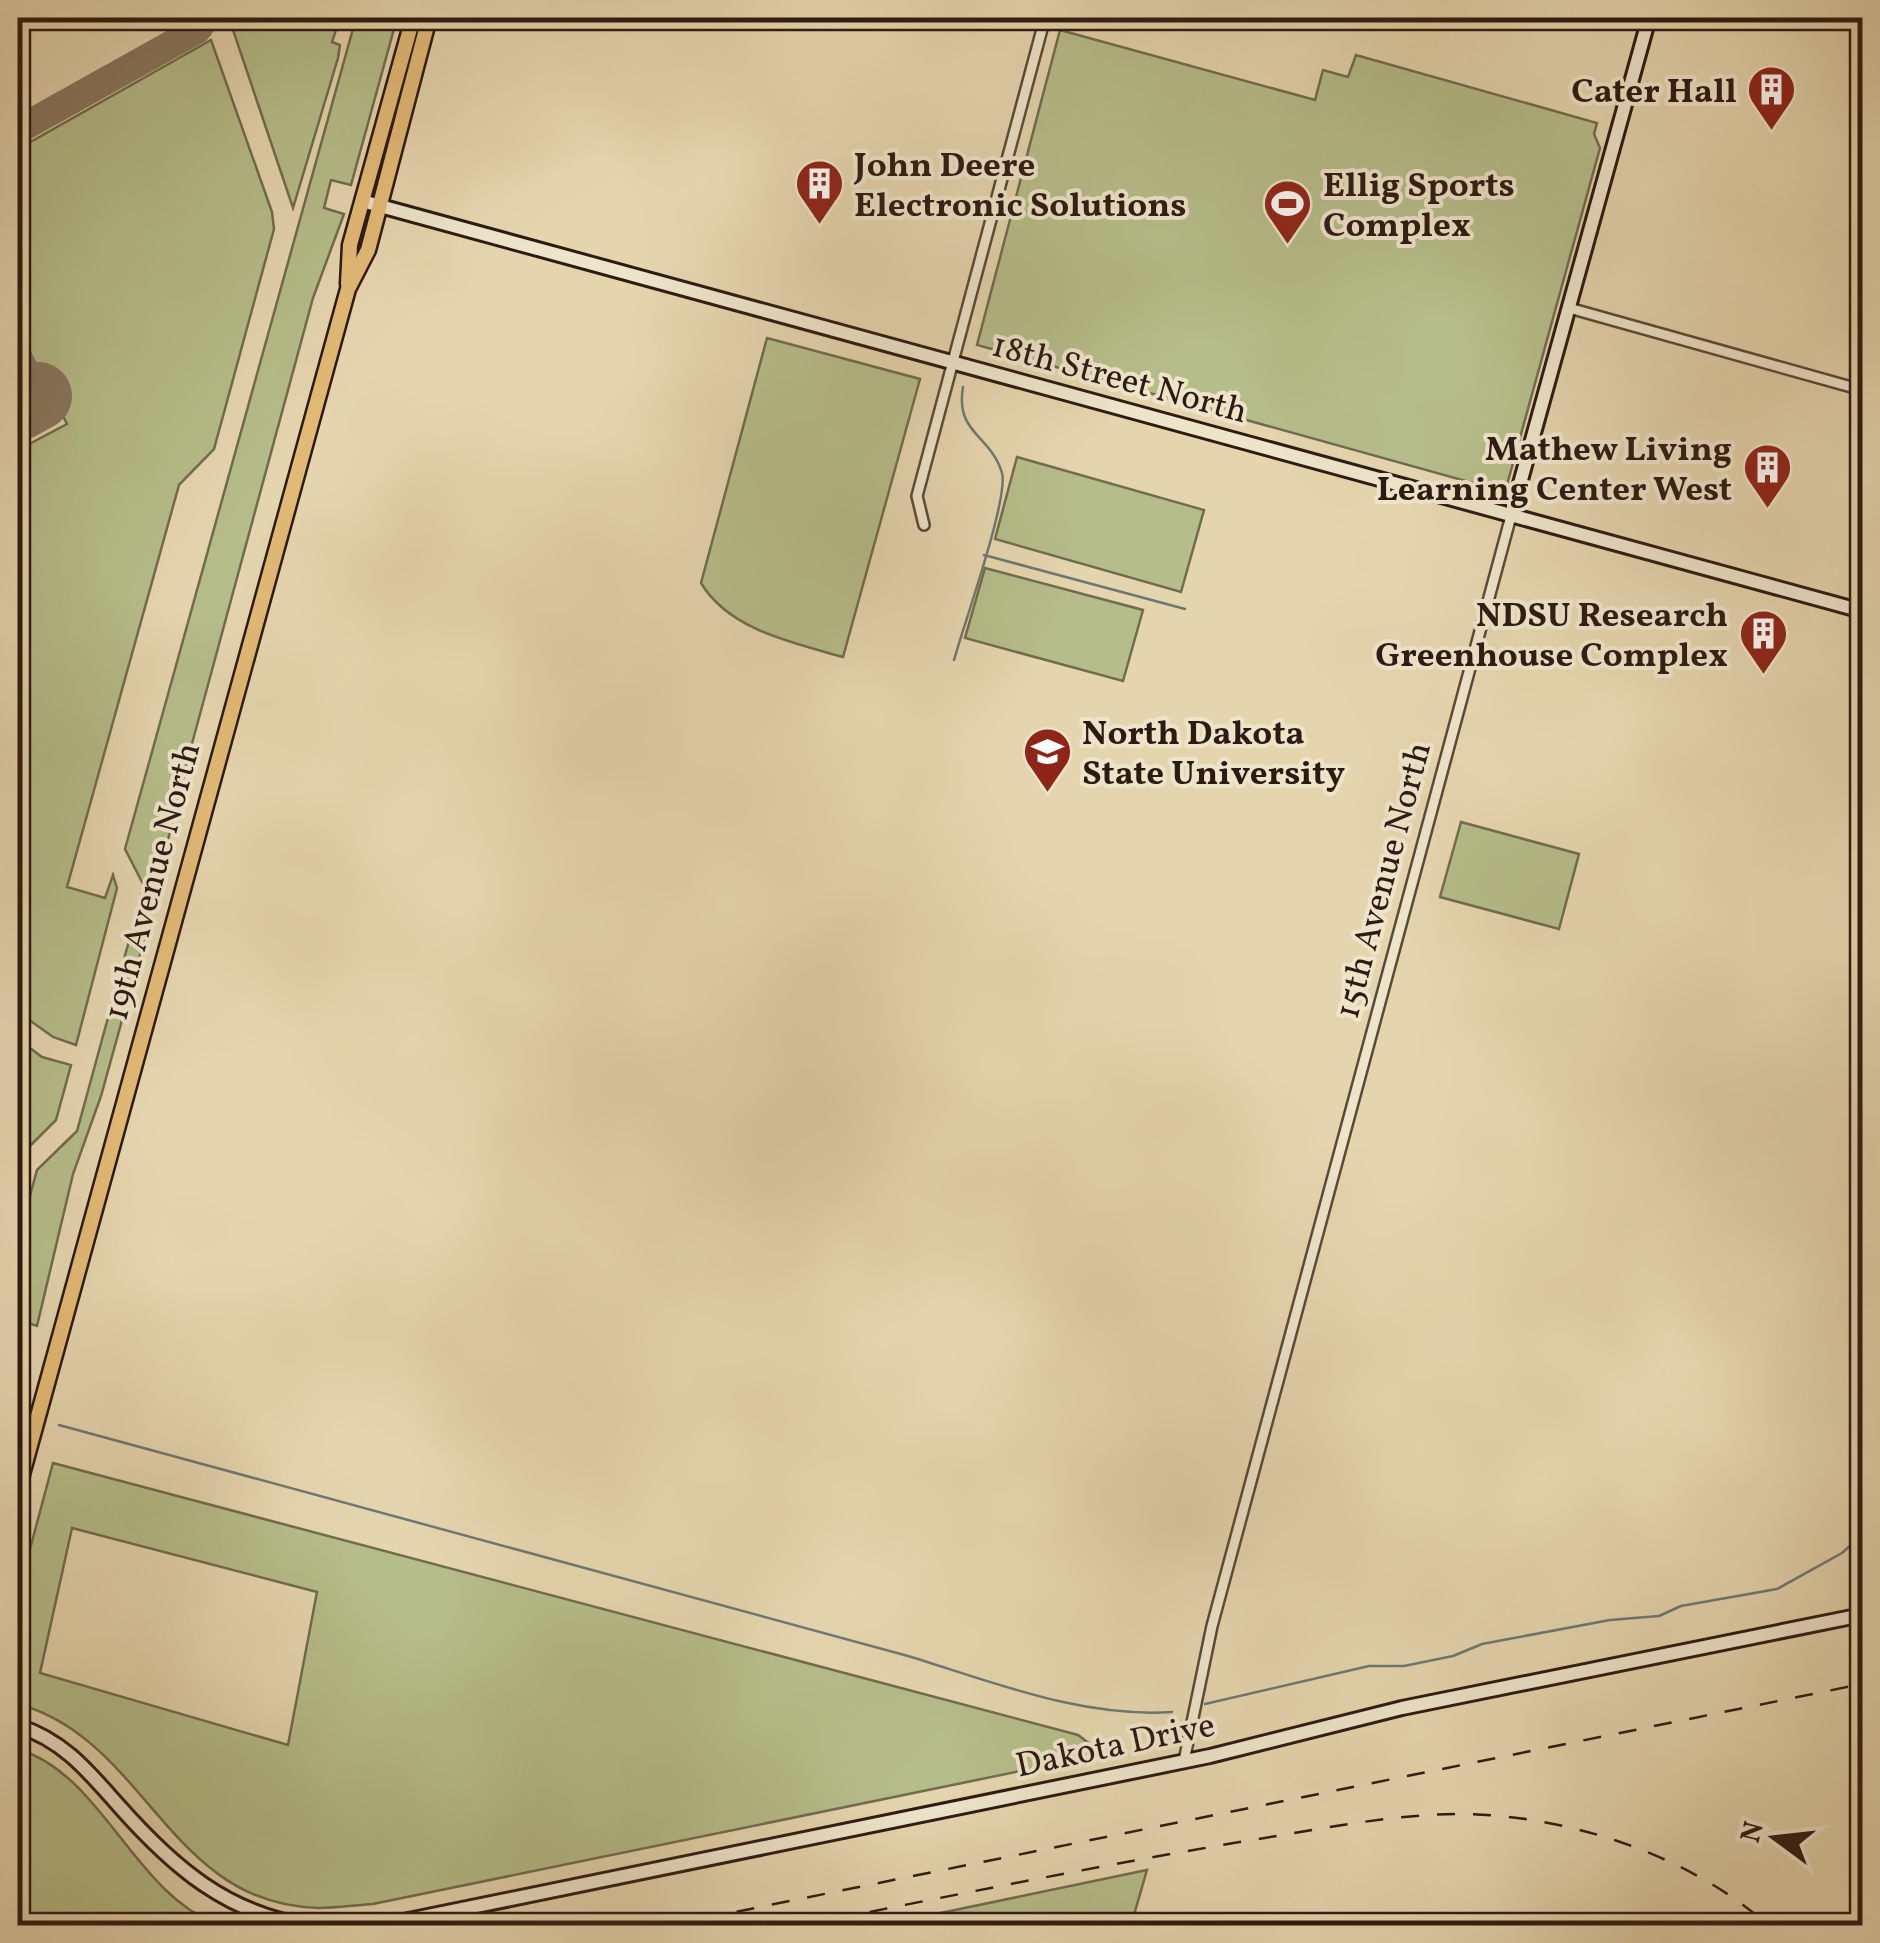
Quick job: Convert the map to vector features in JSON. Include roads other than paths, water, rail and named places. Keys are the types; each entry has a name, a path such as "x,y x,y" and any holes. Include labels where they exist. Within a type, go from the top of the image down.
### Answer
{"main road":[{"name":"19th Avenue North","path":"348,290 350,245 413,18"},
{"name":"19th Avenue North","path":"18,1489 348,290 368,250 430,18"}],"street":[{"path":"924,526 917,496 1044,18"},
{"name":"15th Avenue North","path":"1184,1761 1217,1607 1649,18"},
{"name":"18th Street North","path":"362,201 1862,611"},
{"path":"1569,308 1862,390"},
{"name":"Dakota Drive","path":"379,1926 1184,1761 1402,1708 1862,1615"},
{"path":"18,1726 39,1733 81,1761 181,1871 242,1909 310,1926"}],"waterway":[{"path":"954,660 1002,487 997,460 964,415 963,387"},
{"path":"984,555 1185,609"},
{"path":"59,1425 908,1656 1038,1696 1104,1709 1172,1712"},
{"path":"1205,1704 1369,1666 1404,1666 1453,1656 1482,1644 1610,1620 1659,1616 1681,1606 1777,1589 1842,1553 1862,1535"}],"railway":[{"path":"666,1926 1862,1684"},
{"path":"799,1926 1252,1840 1383,1819 1462,1814 1543,1822 1625,1844 1702,1879 1769,1926"}],"place":[{"name":"Cater Hall","path":"1772,132"},
{"name":"John Deere Electronic Solutions","path":"819,226"},
{"name":"Ellig Sports Complex","path":"1288,246"},
{"name":"Mathew Living Learning Center West","path":"1767,510"},
{"name":"NDSU Research Greenhouse Complex","path":"1763,676"},
{"name":"North Dakota State University","path":"1047,794"}]}
